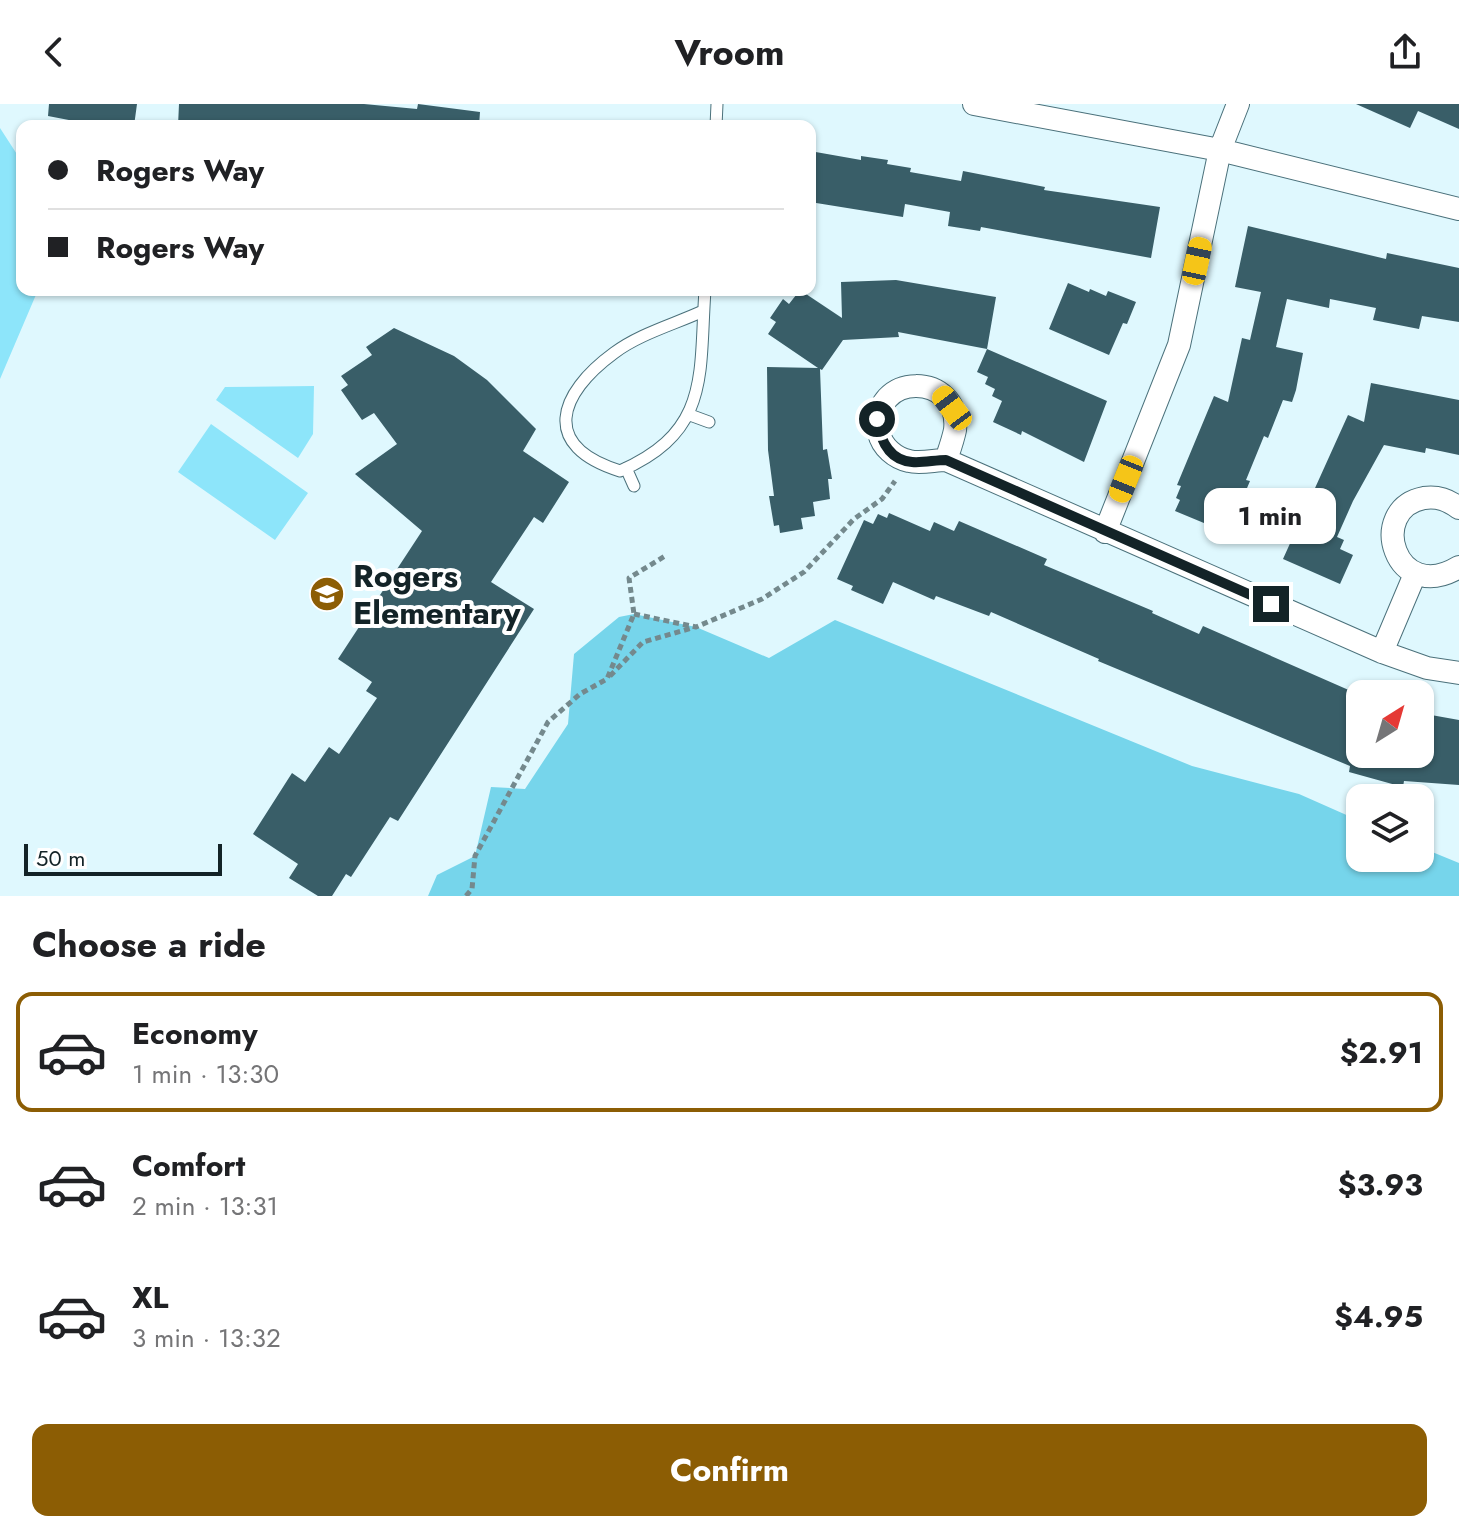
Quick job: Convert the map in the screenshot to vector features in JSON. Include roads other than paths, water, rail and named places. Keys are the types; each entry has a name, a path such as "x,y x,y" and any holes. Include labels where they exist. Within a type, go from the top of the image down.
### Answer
{"street":[{"path":"974,104 1220,150 1459,209"},
{"path":"1105,532 1179,345 1220,150 1238,104"},
{"path":"946,460 1382,652 1427,668 1459,673"},
{"path":"1459,508 1449,500 1434,497 1418,499 1404,507 1395,520 1392,535 1394,551 1402,564 1415,574 1431,577 1446,575 1459,567"},
{"path":"1382,652 1415,574"}],"lane":[{"path":"703,311 616,351 584,379 569,404 565,429 574,447 597,463 620,471 648,458 674,435 690,415 701,374 704,296"},
{"path":"690,415 709,422"},
{"path":"626,468 634,486"}],"place":[{"name":"Rogers Elementary","path":"327,594"}]}
